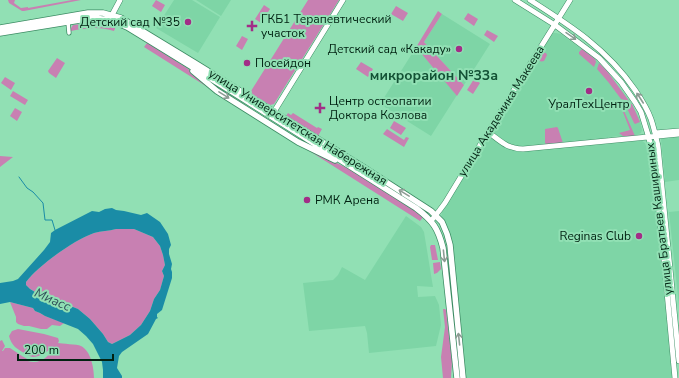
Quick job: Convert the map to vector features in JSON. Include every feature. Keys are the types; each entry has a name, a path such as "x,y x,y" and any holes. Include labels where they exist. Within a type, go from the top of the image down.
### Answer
{"main road":[{"path":"111,18 120,0"},
{"path":"273,114 343,0"},
{"name":"улица Братьев Кашириных","path":"515,0 555,25 599,58 635,102 640,112 649,136 659,186 679,361"},
{"name":"улица Братьев Кашириных","path":"530,0 559,18 599,48 628,79 646,106 656,135 675,378"},
{"name":"улица Академика Макеева","path":"431,221 445,202 570,0"},
{"name":"улица Университетская Набережная","path":"0,28 88,13 96,13 128,22 273,114 416,208 435,226 443,248 456,378"},
{"name":"улица Университетская Набережная","path":"0,33 94,18 111,18 273,114 421,204 436,215 442,222 450,245 463,378"},
{"path":"183,61 217,91 298,142 354,168"},
{"path":"488,132 507,146 523,149 637,139 679,131"},
{"path":"656,135 679,134"},
{"path":"453,378 455,361"}],"street":[{"path":"68,22 68,33"}],"shaded area":[{"path":"8,0 15,0 14,3 21,8 28,8 72,0 81,0 22,11 9,3"},
{"path":"156,0 165,5 161,12 152,6"},
{"name":"Детский сад №35","path":"174,0 192,0 220,17 198,53 156,28"},
{"path":"196,0 231,0 221,16"},
{"path":"308,0 339,0 274,104 270,105 253,95 251,91"},
{"path":"264,5 270,9 261,23 255,19"},
{"path":"396,6 408,13 403,21 391,14"},
{"path":"438,11 442,14 424,42 464,85 457,96 420,52 415,49"},
{"path":"468,13 478,19 474,26 464,19"},
{"name":"Детский сад «Какаду»","path":"442,14 490,44 464,85 424,42"},
{"path":"104,23 116,26 114,31 103,28 92,28 71,31 73,25"},
{"path":"487,30 498,36 494,42 484,35"},
{"path":"553,33 561,34 595,59 607,71 632,104 640,120 642,130 641,133 635,136 608,137 608,140 524,147 508,144 493,132 493,128"},
{"path":"242,36 248,39 242,50 236,46"},
{"path":"147,43 187,68 220,95 144,47"},
{"path":"415,49 420,52 457,95 431,136 380,104"},
{"path":"582,49 595,59 596,62 594,67 579,54"},
{"path":"541,52 546,53 547,55 544,61 537,59"},
{"path":"57,58 65,63 56,78 48,71"},
{"path":"361,62 373,69 368,77 356,69"},
{"path":"599,63 607,71 629,101 621,99 597,69"},
{"path":"5,77 15,83 11,90 1,83"},
{"path":"474,79 480,83 473,94 467,90"},
{"path":"13,91 28,100 25,105 10,96"},
{"path":"624,102 632,104 640,122 634,123"},
{"path":"620,103 635,136 623,136 619,133 630,130 621,107 619,107"},
{"path":"15,108 22,112 17,121 10,116"},
{"path":"288,113 291,115 293,113 317,128 322,129 318,136 286,116"},
{"path":"394,121 406,128 401,135 390,128"},
{"path":"557,127 563,143 546,144 545,129"},
{"path":"387,129 404,140 406,137 409,138 404,147 383,134"},
{"path":"490,136 507,148 519,152 637,141 642,141 645,143 650,157 661,246 673,378 465,378 452,239 441,218 442,212"},
{"path":"679,137 679,180 665,182 661,139"},
{"path":"300,145 351,170 423,217 420,221"},
{"path":"0,156 13,157 0,167"},
{"path":"679,211 679,306 669,212"},
{"path":"406,216 421,227 424,232 433,287 417,286 418,297 435,296 439,305 441,325 436,346 369,353 365,326 309,331 303,283 333,280 338,275 342,267 365,280"},
{"path":"116,229 134,229 153,237 160,246 165,265 162,271 164,276 160,290 154,299 150,311 141,325 130,335 112,344 108,342 90,319 78,309 54,302 30,289 26,285 26,282 39,268 77,241 94,233"},
{"path":"431,245 435,245 438,260 432,260"},
{"path":"440,262 441,269 434,274 433,263"},
{"path":"10,302 33,308 35,311 45,316 64,323 60,326 52,325 47,329 18,324"},
{"path":"443,309 446,310 452,361 451,378 443,378 441,357 445,327"},
{"path":"18,329 58,338 58,343 81,346 90,356 93,365 94,378 0,378 0,341 2,340 5,346 2,351 5,348 10,348 29,360 28,361 32,362 44,359 52,351 53,347 44,354 33,357 15,347 9,336 12,331"}],"water":[{"name":"Миасс","path":"112,208 141,215 147,213 160,222 168,234 171,245 169,254 172,264 172,278 162,310 157,314 158,318 148,334 122,352 119,356 117,368 122,378 103,378 102,362 93,344 78,329 45,316 35,311 33,308 10,302 0,304 0,283 18,279 50,242 51,233 92,211 99,212","holes":["116,229 134,229 153,237 160,246 165,265 162,271 164,276 160,290 154,299 150,311 141,325 130,335 112,344 108,342 90,319 78,309 54,302 30,289 26,285 26,282 39,268 67,247 86,236 97,232"]}],"waterway":[{"path":"19,177 27,188 43,203 45,220 52,220 55,230"}],"place":[{"name":"Детский сад №35","path":"188,22"},
{"name":"ГКБ1 Терапевтический участок","path":"252,26"},
{"name":"Детский сад «Какаду»","path":"459,49"},
{"name":"Посейдон","path":"247,63"},
{"name":"УралТехЦентр","path":"589,91"},
{"name":"Центр остеопатии Доктора Козлова","path":"320,108"},
{"name":"РМК Арена","path":"307,200"},
{"name":"Reginas Club","path":"639,236"}],"district":[{"name":"микрорайон №33а","path":"434,75"}]}
